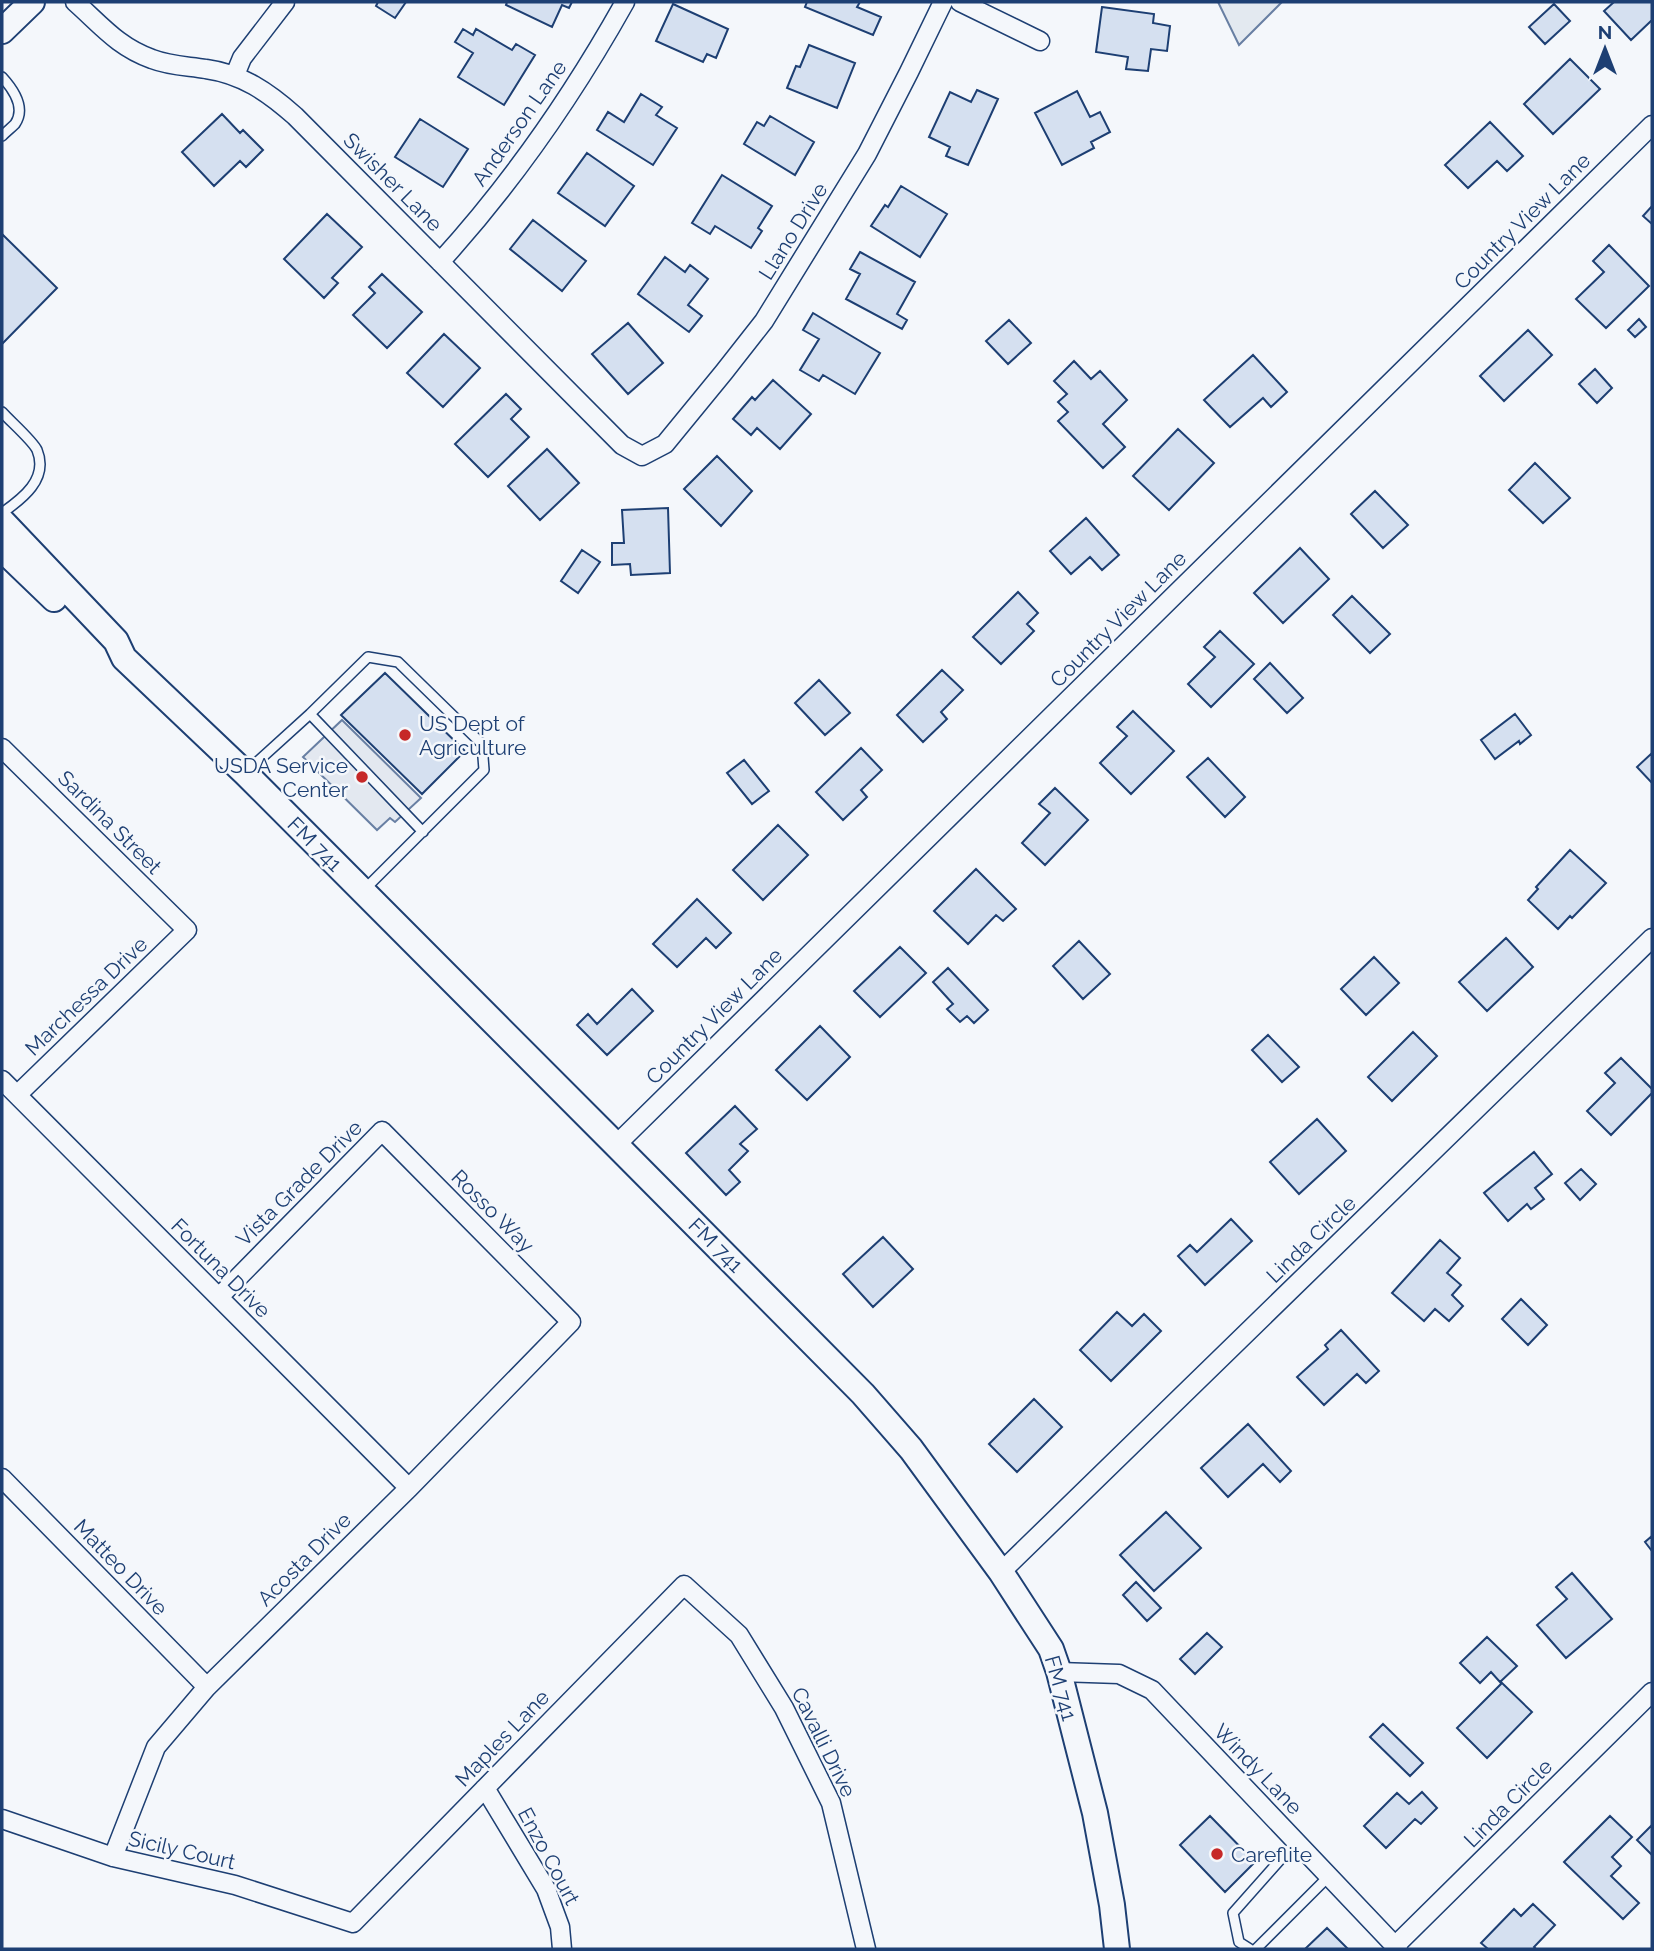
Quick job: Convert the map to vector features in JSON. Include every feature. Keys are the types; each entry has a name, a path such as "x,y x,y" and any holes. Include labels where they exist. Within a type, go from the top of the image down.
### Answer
{"main road":[{"path":"2,30 32,2"},
{"name":"FM 741","path":"2,521 116,641 124,657 245,774 616,1145 863,1394 911,1449 1001,1572 1051,1649 1095,1814 1112,1905 1117,1949"},
{"name":"FM 741","path":"2,549 108,650 124,657"}],"street":[{"name":"Swisher Lane","path":"75,2 110,36 153,60 235,75 273,96 622,445 642,456"},
{"path":"235,75 242,58 285,2"},
{"name":"Anderson Lane","path":"440,262 505,186 542,136 625,2"},
{"name":"Llano Drive","path":"642,456 665,444 764,321 867,154 943,2"},
{"path":"960,2 1040,41"},
{"name":"Country View Lane","path":"616,1145 1652,125"},
{"name":"Sardina Street","path":"2,748 187,930"},
{"name":"Marchessa Drive","path":"17,1095 187,930"},
{"name":"Linda Circle","path":"1001,1572 1652,937"},
{"name":"Fortuna Drive","path":"2,1080 409,1488"},
{"name":"Vista Grade Drive","path":"219,1297 382,1131"},
{"name":"Rosso Way","path":"382,1131 570,1322"},
{"name":"Acosta Drive","path":"113,1857 156,1747 207,1687 409,1488 570,1322"},
{"name":"Matteo Drive","path":"2,1478 207,1687"},
{"name":"Maples Lane","path":"353,1923 684,1585"},
{"name":"Cavalli Drive","path":"684,1585 739,1635 790,1720 831,1803 866,1949"},
{"name":"Windy Lane","path":"1059,1672 1119,1674 1152,1690 1397,1948"},
{"name":"Linda Circle","path":"1397,1948 1652,1692"},
{"name":"Enzo Court","path":"485,1788 546,1889 561,1927 562,1949"},
{"name":"Sicily Court","path":"2,1819 113,1857 235,1885 353,1923"}],"lane":[{"path":"2,77 13,89 19,105 17,121 2,136"},
{"path":"2,412 37,449 39,467 34,485 18,502 2,513"},
{"path":"245,774 368,657 398,662 482,744 484,770 362,891"},
{"path":"310,714 423,832"},
{"path":"1250,1949 1235,1946 1233,1913 1296,1842"},
{"path":"1256,1949 1329,1876"}],"shaded area":[{"path":"1218,2 1282,2 1239,45"},
{"name":"USDA Service Center","path":"342,720 421,798 395,822 390,818 377,830 303,757"}],"building":[{"path":"378,2 406,2 395,18 376,6"},
{"path":"507,2 572,2 569,8 562,5 552,27 506,5"},
{"path":"807,2 860,2 857,7 881,17 873,35 805,7"},
{"path":"1614,2 1652,2 1652,20 1631,40 1604,11"},
{"path":"673,4 728,29 716,58 707,54 703,62 656,41"},
{"path":"1554,4 1570,21 1545,44 1529,27"},
{"path":"1102,7 1154,14 1153,23 1170,26 1167,51 1151,49 1148,71 1126,69 1128,57 1096,52"},
{"path":"463,29 473,35 476,29 512,50 516,44 535,55 504,105 458,77 473,53 455,42"},
{"path":"809,45 855,63 837,108 787,88"},
{"path":"1570,59 1600,89 1553,134 1524,104"},
{"path":"977,90 998,99 968,165 946,156 950,147 929,137 950,92 971,102"},
{"path":"1077,91 1090,117 1100,112 1110,132 1091,142 1094,148 1062,165 1035,113"},
{"path":"641,94 662,107 656,115 677,128 653,165 597,130 608,112 624,122"},
{"path":"222,114 240,133 243,130 263,150 246,167 240,161 214,186 182,152"},
{"path":"770,116 814,142 795,175 744,144 757,122 764,126"},
{"path":"420,119 468,149 443,187 395,157"},
{"path":"1490,122 1523,156 1507,171 1497,161 1468,188 1445,165"},
{"path":"587,153 634,186 605,226 558,193"},
{"path":"722,175 772,206 758,228 762,231 751,248 715,226 710,234 692,223"},
{"path":"901,186 947,214 920,257 871,226 885,205 888,207"},
{"path":"1652,206 1652,224 1643,216"},
{"path":"327,214 362,247 332,278 338,283 324,298 284,259"},
{"path":"533,220 586,261 562,291 510,249"},
{"path":"2,234 57,288 2,344"},
{"path":"1609,245 1649,286 1606,328 1576,299 1604,272 1593,261"},
{"path":"860,252 915,282 897,314 907,320 902,329 846,299 860,274 850,269"},
{"path":"665,257 685,272 690,265 708,279 688,305 702,316 689,332 638,294"},
{"path":"382,274 422,312 387,348 353,315 375,293 369,287"},
{"path":"813,313 880,353 855,394 823,375 819,381 800,370 819,339 803,330"},
{"path":"1639,319 1646,327 1635,337 1628,330"},
{"path":"1009,320 1031,343 1008,364 986,341"},
{"path":"628,323 663,363 628,394 592,354"},
{"path":"1528,330 1552,355 1504,401 1480,376"},
{"path":"444,334 480,368 443,407 407,373"},
{"path":"1253,355 1287,392 1271,407 1263,398 1230,427 1204,400"},
{"path":"1074,361 1091,379 1100,371 1127,400 1103,424 1125,447 1103,468 1058,421 1068,412 1058,402 1067,394 1054,381"},
{"path":"1595,369 1612,388 1597,403 1579,384"},
{"path":"773,380 811,414 780,449 757,428 751,435 733,419 752,397 755,400"},
{"path":"506,394 521,409 511,419 529,437 488,477 455,444"},
{"path":"1178,429 1214,463 1169,510 1133,476"},
{"path":"547,449 579,483 540,520 508,486"},
{"path":"717,456 752,491 721,526 684,489"},
{"path":"1535,463 1570,498 1543,523 1509,490"},
{"path":"1375,491 1408,525 1383,548 1351,514"},
{"path":"668,508 670,573 631,575 630,564 612,565 612,543 624,543 622,510"},
{"path":"1086,518 1119,555 1102,570 1090,557 1071,574 1050,551"},
{"path":"1300,548 1329,579 1283,623 1254,593"},
{"path":"582,550 600,562 578,593 561,581"},
{"path":"1018,592 1038,613 1027,624 1034,631 1001,664 973,637"},
{"path":"1352,596 1390,634 1370,653 1333,615"},
{"path":"1220,631 1254,664 1211,707 1188,684 1215,657 1204,647"},
{"path":"1270,663 1303,698 1287,713 1254,679"},
{"path":"942,670 963,690 941,712 947,719 923,742 897,715"},
{"name":"US Dept of Agriculture","path":"385,673 465,751 422,794 341,715"},
{"path":"819,680 850,713 825,735 795,703"},
{"path":"1133,711 1174,751 1131,794 1100,763 1127,736 1117,727"},
{"path":"1515,714 1531,735 1495,759 1481,740"},
{"path":"861,748 882,770 861,790 867,797 843,820 816,792"},
{"path":"1652,753 1652,783 1637,767"},
{"path":"1208,758 1245,797 1225,817 1187,777"},
{"path":"744,760 769,791 752,804 727,773"},
{"path":"1055,788 1088,820 1045,865 1022,843 1050,813 1039,804"},
{"path":"778,825 808,855 763,900 733,870"},
{"path":"1570,850 1606,883 1558,929 1528,900 1538,889 1536,887"},
{"path":"976,869 1016,909 1003,921 996,915 968,944 934,911"},
{"path":"697,899 731,933 716,948 706,938 677,967 653,944"},
{"path":"1506,938 1533,967 1487,1011 1459,982"},
{"path":"1079,941 1110,974 1083,999 1053,966"},
{"path":"900,947 926,973 880,1017 854,991"},
{"path":"1374,957 1399,983 1366,1015 1341,989"},
{"path":"948,968 988,1010 974,1023 967,1016 960,1022 947,1009 953,1004 933,982"},
{"path":"632,989 653,1011 607,1055 577,1025 588,1014 597,1024"},
{"path":"820,1026 850,1057 807,1100 776,1070"},
{"path":"1413,1032 1437,1056 1392,1101 1368,1077"},
{"path":"1268,1035 1299,1067 1282,1082 1252,1050"},
{"path":"1621,1058 1652,1089 1652,1093 1611,1135 1587,1111 1615,1083 1605,1073"},
{"path":"735,1106 757,1129 740,1144 748,1151 729,1170 740,1182 726,1195 686,1153"},
{"path":"1317,1119 1346,1151 1299,1194 1270,1162"},
{"path":"1534,1152 1552,1174 1535,1188 1544,1199 1531,1209 1527,1204 1508,1221 1484,1193"},
{"path":"1581,1169 1596,1184 1580,1200 1565,1183"},
{"path":"1231,1219 1252,1241 1205,1285 1178,1256 1190,1245 1197,1252"},
{"path":"883,1237 913,1269 873,1307 843,1274"},
{"path":"1440,1240 1460,1258 1447,1273 1461,1285 1452,1295 1463,1306 1449,1321 1435,1309 1424,1321 1392,1293"},
{"path":"1521,1299 1547,1325 1528,1345 1502,1319"},
{"path":"1117,1312 1132,1326 1144,1314 1161,1331 1111,1381 1080,1350"},
{"path":"1341,1330 1379,1371 1366,1383 1357,1374 1324,1405 1297,1377 1328,1349 1325,1345"},
{"path":"1034,1399 1062,1427 1017,1472 989,1444"},
{"path":"1248,1424 1291,1471 1280,1482 1263,1464 1228,1497 1201,1468"},
{"path":"1166,1512 1201,1548 1154,1591 1120,1555"},
{"path":"1652,1536 1652,1551 1645,1542"},
{"path":"1572,1573 1612,1619 1566,1658 1537,1625 1567,1599 1556,1587"},
{"path":"1136,1582 1161,1608 1147,1621 1123,1595"},
{"path":"1207,1633 1222,1647 1195,1674 1180,1659"},
{"path":"1487,1637 1517,1666 1500,1682 1491,1672 1480,1683 1460,1663"},
{"path":"1502,1683 1532,1712 1487,1758 1457,1728"},
{"path":"1383,1724 1423,1763 1410,1776 1370,1737"},
{"path":"1422,1792 1437,1808 1421,1824 1415,1819 1386,1848 1364,1826 1397,1793 1409,1804"},
{"name":"Careflite","path":"1210,1816 1255,1862 1225,1892 1180,1845"},
{"path":"1610,1816 1632,1837 1612,1857 1621,1866 1611,1876 1639,1903 1623,1919 1564,1862"},
{"path":"1652,1825 1652,1855 1637,1840"},
{"path":"1533,1904 1555,1925 1534,1947 1536,1949 1488,1949 1481,1943 1514,1909 1521,1916"},
{"path":"1327,1928 1348,1949 1305,1949"}],"place":[{"name":"US Dept of Agriculture","path":"405,735"},
{"name":"USDA Service Center","path":"362,777"},
{"name":"Careflite","path":"1217,1854"}]}
